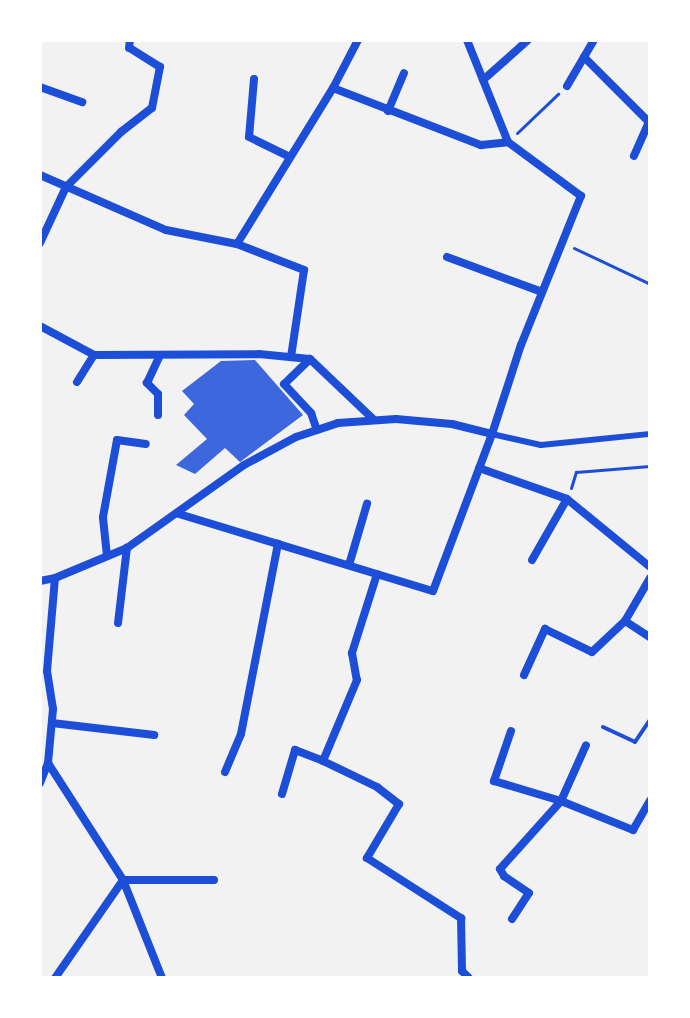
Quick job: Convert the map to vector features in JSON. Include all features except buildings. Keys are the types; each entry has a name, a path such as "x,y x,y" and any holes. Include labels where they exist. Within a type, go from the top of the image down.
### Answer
{"street":[{"path":"40,243 66,187 121,132 152,108 160,67 129,48 130,40"},
{"path":"237,244 288,156 333,88 358,40"},
{"path":"179,514 433,591 492,434 521,345 581,196 508,142 467,40"},
{"path":"567,86 594,40"},
{"path":"483,80 527,41"},
{"path":"584,57 649,122 634,156"},
{"path":"388,111 404,73"},
{"path":"254,79 249,137 288,156"},
{"path":"40,87 82,102"},
{"path":"333,88 481,145 508,142"},
{"path":"40,175 166,230 237,244 304,270 291,357"},
{"path":"447,257 542,292"},
{"path":"40,326 94,355 310,359 374,420"},
{"path":"77,382 94,355"},
{"path":"158,415 158,394 147,383 159,357"},
{"path":"310,359 284,384 311,413 317,430"},
{"path":"40,581 55,578 127,548 244,465 296,437 338,423 374,420 452,424 541,445 650,434"},
{"path":"107,556 103,517 117,440 146,444"},
{"path":"479,468 567,499 650,567"},
{"path":"532,560 567,499"},
{"path":"349,565 367,504"},
{"path":"225,772 241,734 278,544"},
{"path":"118,623 127,548"},
{"path":"323,761 335,741 357,680 352,653 377,574"},
{"path":"55,578 47,671 52,723 45,748 48,763 123,880 162,978"},
{"path":"524,675 545,629 592,652 625,621 650,578"},
{"path":"625,621 650,637"},
{"path":"52,723 154,735"},
{"path":"511,731 494,781 561,801 633,830 650,801"},
{"path":"512,919 529,893 504,876 500,869 561,801 586,745"},
{"path":"282,794 295,750 377,787 399,804 367,858 461,918 462,971 469,978"},
{"path":"40,783 48,763"},
{"path":"123,880 214,880"},
{"path":"55,978 123,880"}],"lane":[{"path":"603,727 635,742 650,720"}],"path":[{"path":"508,142 567,86"},
{"path":"563,242 650,284"},
{"path":"567,499 576,472 650,466"}]}
